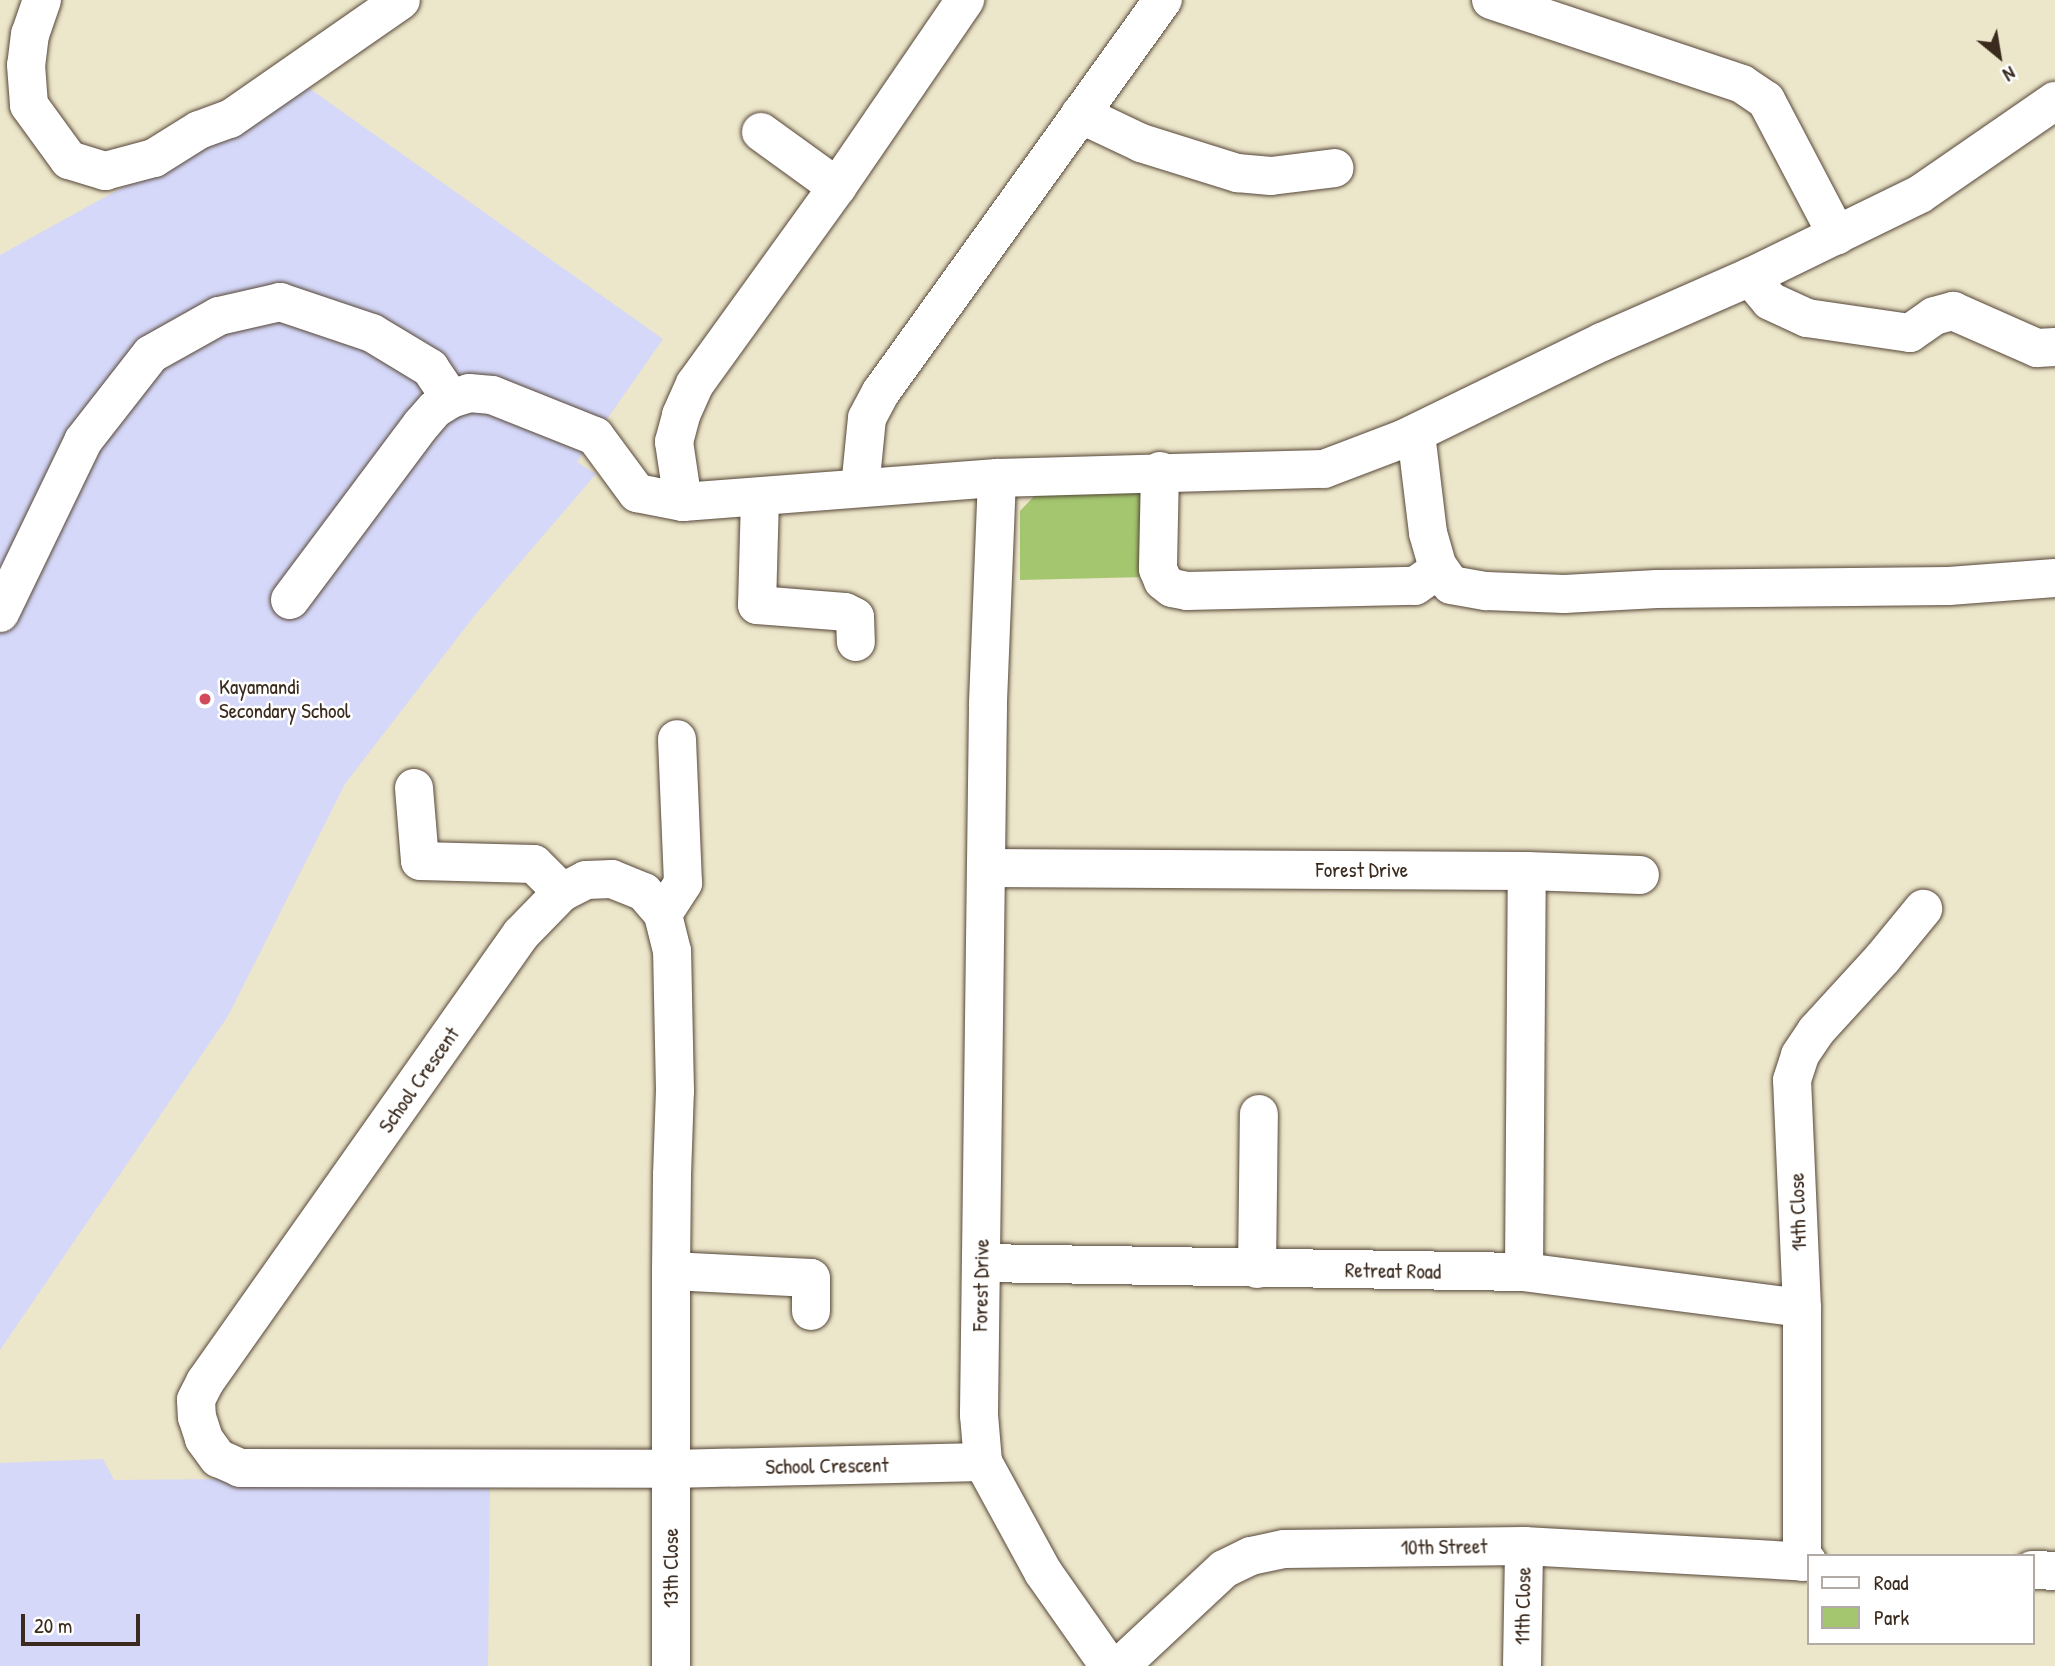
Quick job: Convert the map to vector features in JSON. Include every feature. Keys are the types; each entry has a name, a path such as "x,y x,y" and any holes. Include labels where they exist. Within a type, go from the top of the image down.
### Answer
{"street":[{"path":"42,0 30,34 26,65 29,104 69,160 105,171 154,158 199,130 230,119 401,0"},
{"path":"683,502 674,442 681,415 695,384 837,187 965,0"},
{"path":"860,488 867,418 881,391 1163,0"},
{"path":"1491,0 1708,71 1750,89 1766,100 1837,235"},
{"path":"290,600 421,425 435,409 451,399 469,393 486,393 595,436 638,493 683,502 997,478 1160,471 1324,469 1410,441 1602,342 1750,277 1920,194 2055,101"},
{"path":"1080,114 1141,143 1237,173 1271,176 1335,167"},
{"path":"761,132 837,187"},
{"path":"1750,277 1770,301 1807,318 1910,333 1934,316 1952,311 2037,348 2055,347"},
{"path":"0,613 83,441 151,354 219,316 280,302 372,333 430,368 451,399"},
{"path":"1410,441 1439,569 1454,578 1475,580 2055,571"},
{"path":"1410,441 1437,565 1451,585 1486,591 1564,594 1657,589 1949,586 2055,578"},
{"path":"1160,471 1158,569 1163,581 1172,587 1187,592 1415,586 1439,569"},
{"name":"Forest Drive","path":"997,478 989,642 979,1415 983,1462 1037,1561 1109,1666"},
{"path":"760,498 757,605 845,612 855,617 856,642"},
{"path":"671,1469 674,1014 672,951 663,914 683,883 677,739"},
{"path":"414,788 419,861 534,864 562,892"},
{"name":"Forest Drive","path":"986,868 1527,871 1640,875"},
{"path":"1524,1272 1527,871"},
{"name":"School Crescent","path":"663,914 644,892 612,879 586,880 562,892 521,934 205,1381 196,1400 197,1417 204,1439 218,1458 240,1468 671,1469 983,1462"},
{"name":"14th Close","path":"1805,1562 1802,1308 1792,1080 1800,1055 1816,1031 1882,960 1923,909"},
{"path":"1257,1269 1259,1114"},
{"name":"Retreat Road","path":"981,1263 1524,1272 1802,1308"},
{"path":"671,1271 811,1278 811,1311"},
{"name":"13th Close","path":"671,1469 671,1666"},
{"name":"10th Street","path":"1120,1666 1224,1569 1251,1556 1284,1549 1524,1546 1805,1562"},
{"name":"11th Close","path":"1521,1666 1524,1546"},
{"path":"2034,1570 2055,1571"}],"shaded area":[{"name":"Kayamandi Secondary School","path":"306,86 663,339 577,462 596,474 475,615 345,784 228,1016 0,1350 0,255"},
{"path":"103,1459 114,1480 490,1477 488,1666 0,1666 0,1463"}],"green space":[{"path":"1145,484 1146,577 1020,580 1020,511 1042,488"}],"place":[{"name":"Kayamandi Secondary School","path":"205,699"}]}
